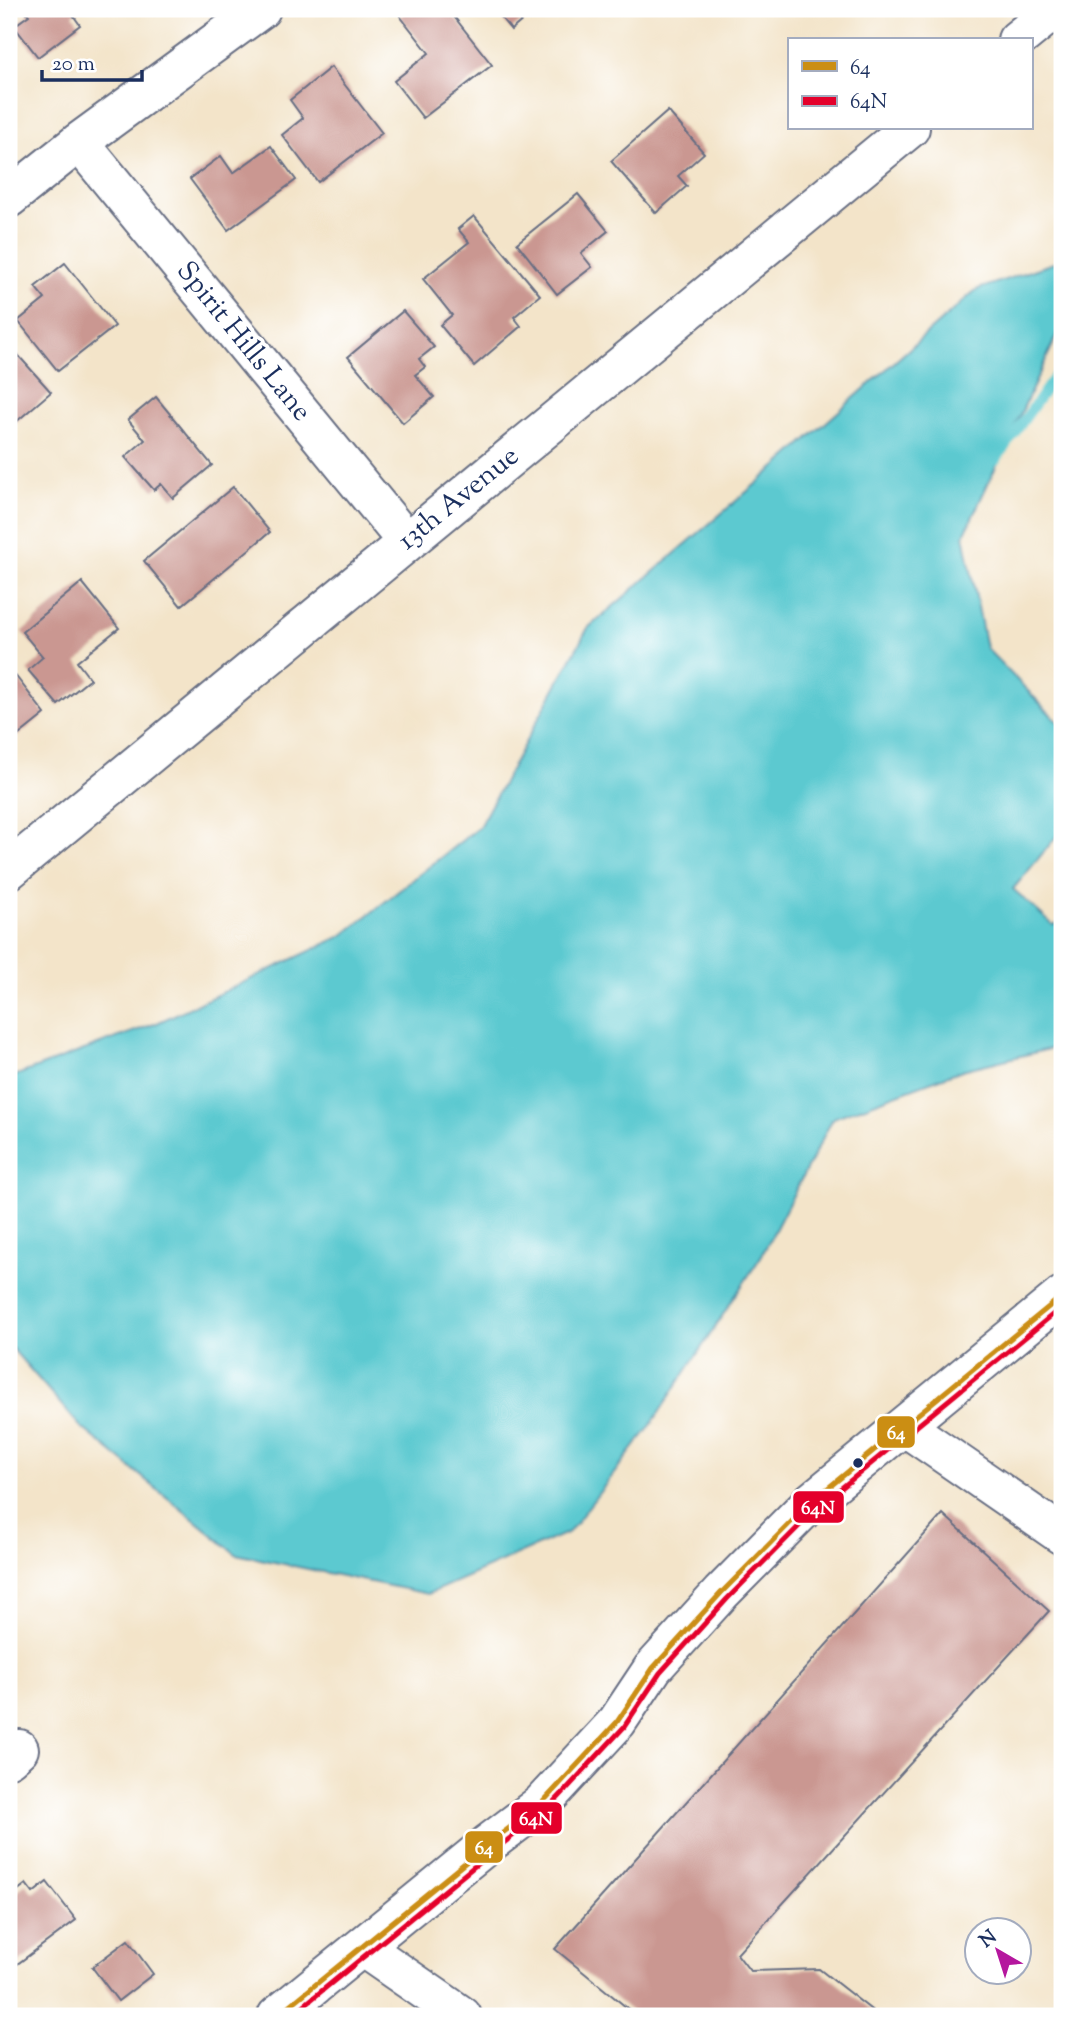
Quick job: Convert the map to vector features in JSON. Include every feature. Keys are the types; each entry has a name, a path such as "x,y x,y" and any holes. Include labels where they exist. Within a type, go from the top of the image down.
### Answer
{"street":[{"path":"9,198 79,142 261,9"},
{"path":"1019,38 1055,9"},
{"name":"13th Avenue","path":"9,870 908,130"},
{"name":"Spirit Hills Lane","path":"79,142 407,542"},
{"path":"277,2016 541,1804 617,1722 653,1668 721,1593 811,1502 1062,1296"},
{"path":"904,1426 1062,1535"},
{"path":"362,1947 462,2016"}],"water":[{"path":"1062,260 1062,325 964,535 986,648 1062,726 1062,830 1013,889 1053,925 1062,922 1062,1046 962,1070 833,1118 762,1255 649,1428 569,1532 428,1594 236,1554 80,1426 9,1345 9,1078 157,1023 342,936 479,827 588,628 976,290"}],"building":[{"path":"24,9 81,9 73,15 80,25 38,57 14,26 29,15"},
{"path":"409,9 448,9 492,65 423,118 394,81 429,53 400,16"},
{"path":"494,9 536,9 511,30"},
{"path":"331,67 382,133 318,182 282,135 303,118 290,100"},
{"path":"668,111 704,153 678,176 687,186 656,213 611,161"},
{"path":"271,146 296,180 228,230 190,179 221,156 233,173"},
{"path":"578,194 608,231 581,253 592,267 557,294 517,243"},
{"path":"474,216 540,295 514,317 521,326 474,366 440,325 452,315 423,279 469,242 458,229"},
{"path":"65,263 115,326 58,371 18,321 45,299 35,287"},
{"path":"403,311 434,347 419,359 425,367 415,375 434,397 403,423 348,357"},
{"path":"17,354 51,392 9,428 9,361"},
{"path":"156,397 212,465 173,498 161,484 154,490 125,457 145,440 128,420"},
{"path":"233,487 270,532 181,606 144,561"},
{"path":"82,582 119,628 77,662 90,679 58,705 28,670 43,657 22,632"},
{"path":"11,670 45,714 9,743 9,672"},
{"path":"943,1514 1049,1611 737,1954 750,1971 819,1969 879,2016 637,2016 555,1949"},
{"path":"47,1882 76,1920 16,1965 9,1955 9,1897 26,1884 33,1893"},
{"path":"128,1940 153,1974 118,2001 92,1967"}],"waterway":[{"path":"996,460 1062,366"}],"transit line":[{"name":"64","path":"277,2016 541,1804 617,1722 653,1668 721,1593 811,1502 1062,1296"},
{"name":"64N","path":"291,2016 547,1810 624,1727 660,1673 727,1599 817,1508 1062,1307"}]}
